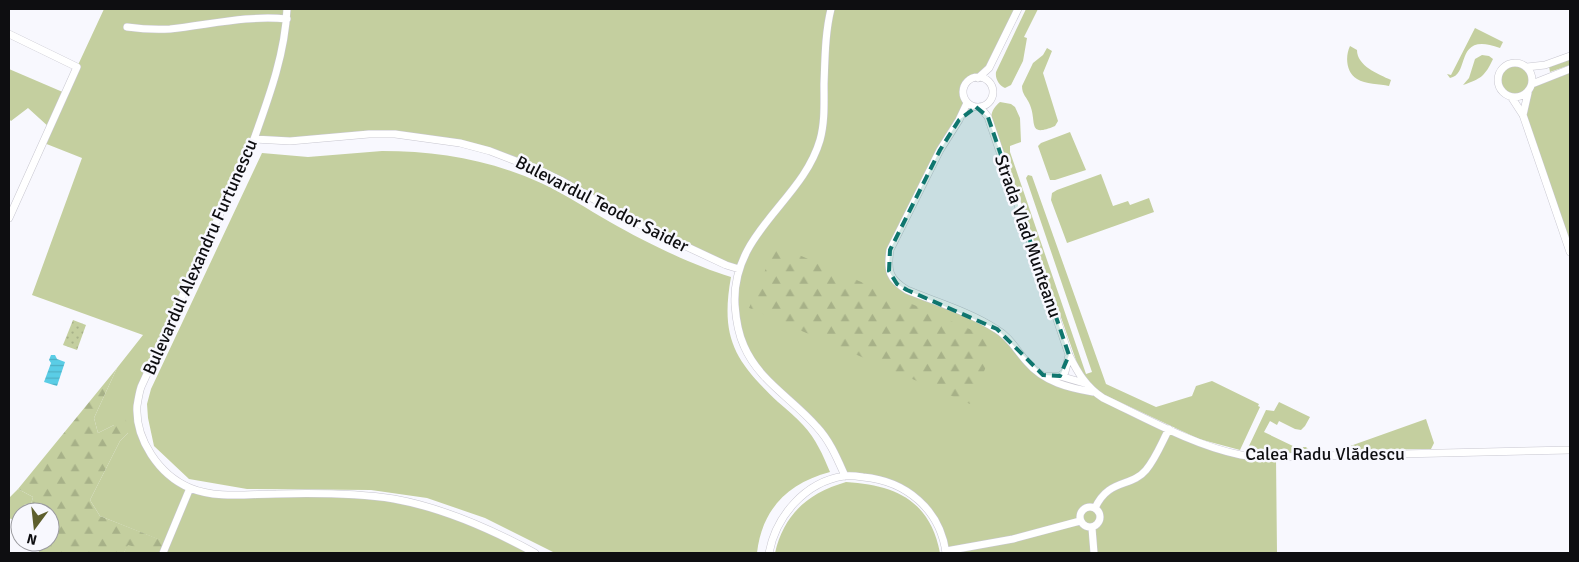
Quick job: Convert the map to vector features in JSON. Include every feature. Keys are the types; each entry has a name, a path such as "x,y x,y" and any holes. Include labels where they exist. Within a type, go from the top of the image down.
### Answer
{"street":[{"name":"Bulevardul Alexandru Furtunescu","path":"190,488 180,483 164,470 152,457 144,440 138,418 137,406 140,387 254,139 268,103 282,46 287,9"},
{"path":"832,9 826,37 823,127 815,153 796,184 757,233 739,269 735,296 740,335 747,353 766,378 816,426 832,447 845,476"},
{"path":"989,68 991,99 981,106 967,103 963,95 964,86 970,80 978,78 989,68 1018,9"},
{"path":"127,27 150,30 248,18 287,19"},
{"path":"9,34 77,67 9,218"},
{"path":"1527,67 1545,64 1570,56"},
{"path":"1523,115 1532,84 1532,74 1527,67 1519,63 1511,63 1502,69 1498,75 1498,83 1501,91 1512,98 1523,115 1570,252"},
{"path":"1532,84 1570,69"},
{"path":"978,78 989,83"},
{"path":"1512,98 1518,98 1528,93"},
{"name":"Calea Radu Vlădescu","path":"967,103 960,120 940,150 890,250 889,271 897,284 907,290 997,329 1010,340 1028,364 1053,382 1093,392 1214,448 1243,455 1259,457 1570,450"},
{"name":"Calea Radu Vlădescu","path":"960,120 981,106"},
{"name":"Strada Vlad Munteanu","path":"981,106 988,117 1069,355"},
{"name":"Bulevardul Teodor Saider","path":"254,139 290,141 396,134 460,143 490,151 537,169 632,221 726,265 739,269"},
{"path":"1060,376 1065,372 1069,355"},
{"name":"Calea Radu Vlădescu","path":"1069,355 1084,383 1093,392"},
{"path":"1061,385 1074,379 1077,371"},
{"name":"Calea Radu Vlădescu","path":"1043,375 1060,376 1084,383"},
{"path":"1095,508 1100,498 1111,488 1146,471 1170,429"},
{"path":"769,553 777,526 793,504 817,486 845,476 876,478 908,491 923,504 934,519 942,536 946,552 1013,539 1080,521"},
{"path":"163,553 190,488 225,495 357,495 417,504 447,512 479,525 535,553"},
{"path":"1088,507 1095,508 1100,514 1100,518 1096,526 1092,528 1086,527 1080,521 1079,515 1082,510 1088,507"},
{"path":"1092,528 1094,553"}],"highlighted area":[{"path":"976,107 988,117 1069,355 1060,376 1043,375 997,329 907,290 897,284 889,271 890,250 940,150 959,120"}],"green space":[{"path":"104,9 1018,9 984,79 972,79 966,85 963,92 967,103 971,106 948,137 888,261 897,284 997,329 1029,364 1053,382 1093,392 1215,448 1276,457 1277,553 946,553 943,541 923,504 894,484 845,476 832,447 755,366 737,324 739,269 632,221 562,181 490,151 395,134 254,139 141,387 138,418 152,457 180,483 203,491 357,495 447,513 535,553 124,553 127,545 162,544 160,540 100,516 90,500 120,441 128,433 114,425 98,433 94,418 117,368 143,335 32,295 82,158 44,143 50,128 28,108 11,121 9,119 9,69 65,93"},
{"path":"1026,9 1038,9 1024,37 1027,38 1023,61 1011,85 1005,88 998,82 996,72"},
{"path":"1475,28 1503,42 1500,48 1485,44 1475,45 1469,49 1460,70 1450,78 1447,74 1451,75"},
{"path":"1350,46 1357,50 1360,61 1364,65 1391,80 1389,86 1364,82 1353,76 1349,69 1347,55"},
{"path":"1047,48 1052,51 1043,73 1058,121 1055,126 1040,130 1035,126 1032,111 1022,86 1033,63 1043,55"},
{"path":"1482,55 1493,59 1487,69 1478,79 1463,85 1469,78 1475,59"},
{"path":"1570,59 1570,65 1550,72 1549,66"},
{"path":"1515,66 1525,70 1529,80 1525,90 1515,94 1505,90 1501,80 1505,70"},
{"path":"1570,69 1570,252 1523,115 1532,84"},
{"path":"1000,102 1011,104 1015,107 1020,118 1021,142 1010,146 1010,152 1086,374 1092,372 1026,178 1028,175 1032,176 1106,384 1156,407 1192,396 1196,386 1212,381 1259,404 1258,406 1260,407 1240,450 1199,439 1096,391 1086,381 1077,363 992,120 993,110"},
{"path":"1070,132 1086,170 1050,180 1038,146 1041,143"},
{"path":"382,151 443,155 503,168 559,192 653,245 685,260 731,277 728,298 730,333 741,361 763,387 808,430 819,447 830,472 802,483 780,500 771,511 765,523 757,553 555,553 485,518 427,498 371,490 247,489 189,479 154,446 147,404 151,389 262,153 308,157"},
{"path":"1101,174 1113,206 1128,201 1130,205 1149,198 1154,212 1067,243 1051,200 1052,193"},
{"path":"776,245 997,341 970,404 749,308"},
{"path":"73,320 86,325 77,350 63,345"},
{"path":"117,368 94,418 98,433 114,425 125,414 128,433 120,441 90,500 100,516 161,540 163,544 159,552 128,545 124,553 38,553 60,552 60,502 32,502 33,497 18,489"},
{"path":"1279,402 1310,417 1301,430 1279,421 1277,425 1270,421 1264,432 1295,447 1306,447 1308,449 1305,454 1249,453 1248,448 1266,410 1274,411"},
{"path":"1426,419 1434,443 1431,449 1339,450"},
{"path":"846,482 880,487 908,499 919,508 928,520 940,553 775,553 785,527 791,516 800,507 820,492"},
{"path":"18,489 33,497 32,502 10,502 10,518 9,498"}],"water":[{"path":"51,355 55,355 57,359 65,362 57,386 44,382 51,363 49,360"}]}
